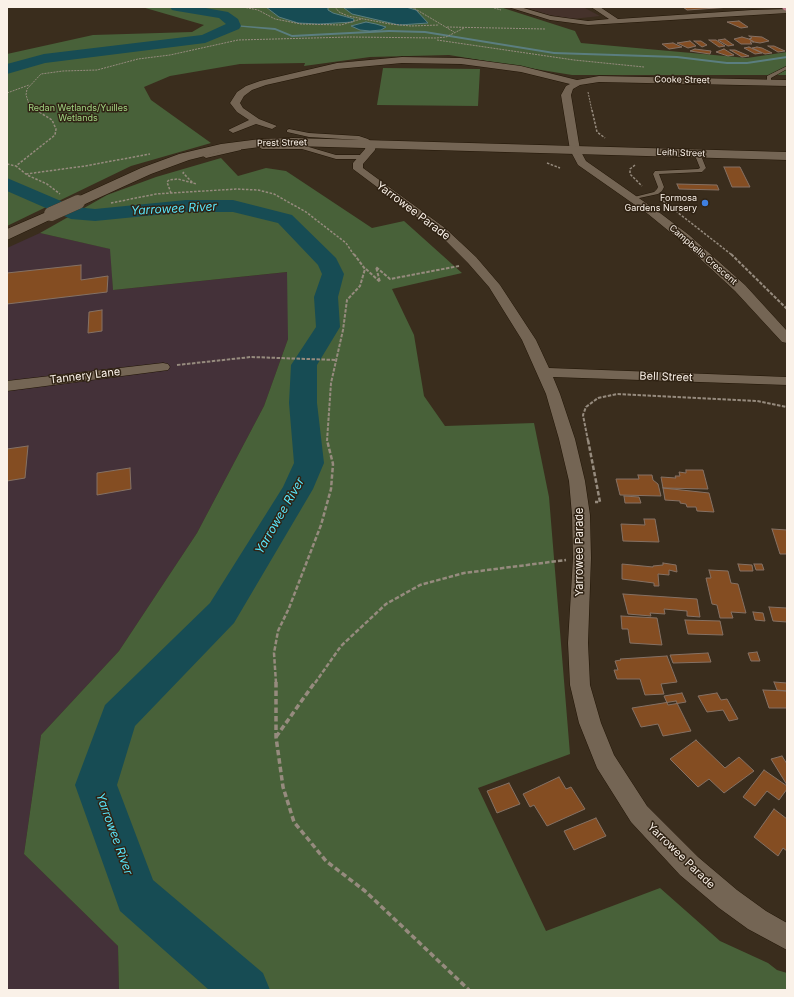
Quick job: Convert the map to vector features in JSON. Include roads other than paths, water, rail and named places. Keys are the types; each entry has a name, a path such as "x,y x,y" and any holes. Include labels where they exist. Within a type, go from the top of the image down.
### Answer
{"main road":[{"name":"Prest Street","path":"7,235 160,165 221,148 268,143 367,151 575,150"},
{"name":"Leith Street","path":"575,150 787,156"}],"street":[{"path":"512,7 536,15 568,21 618,22 752,12 787,11"},
{"path":"595,7 618,22"},
{"path":"752,12 780,7"},
{"path":"272,126 256,121 244,113 236,105 238,96 246,89 294,74 354,64 414,60 472,62 521,69 577,83"},
{"name":"Cooke Street","path":"577,83 606,78 787,82"},
{"name":"Campbells Crescent","path":"577,83 569,88 566,95 575,150 582,163 685,238 719,267 767,316 787,339"},
{"path":"233,130 256,121"},
{"name":"Yarrowee Parade","path":"367,151 358,165 362,173 441,230 474,263 494,285 521,326 544,372 561,417 577,481 581,515 582,558 578,643 580,685 590,723 605,761 639,814 689,866 732,902 757,920 787,937"},
{"name":"Tannery Lane","path":"7,386 163,367"},
{"name":"Bell Street","path":"544,372 787,381"}],"lane":[{"path":"769,82 769,77 787,67"},
{"path":"206,156 265,146 302,147 340,157 367,151 366,140 359,138 312,136 289,131"},
{"path":"632,199 653,194 660,190 661,186 656,174 657,172 700,171 703,168 697,153"}],"water":[{"path":"266,7 328,7 328,10 333,13 354,19 353,22 319,24 298,23 279,17"},
{"path":"406,7 416,10 428,23 399,25 352,14 344,8"},
{"path":"366,22 386,27 381,30 370,31 360,30 351,26"}],"waterway":[{"name":"Yarrowee River","path":"7,69 44,59 205,39 234,26 233,22 223,15 177,7"},
{"path":"234,26 275,29 292,36 389,31 425,32 554,53 677,57 727,63 747,63 787,57"},
{"name":"Yarrowee River","path":"7,184 71,213 95,215 186,206 233,206 285,219 328,263 333,274 326,297 328,327 304,365 303,403 309,463 298,489 222,613 119,717 96,785 136,895 246,990"}],"place":[{"name":"Formosa Gardens Nursery","path":"705,203"}],"park label":[{"name":"Redan Wetlands/Yuilles Wetlands","path":"78,114"}]}
